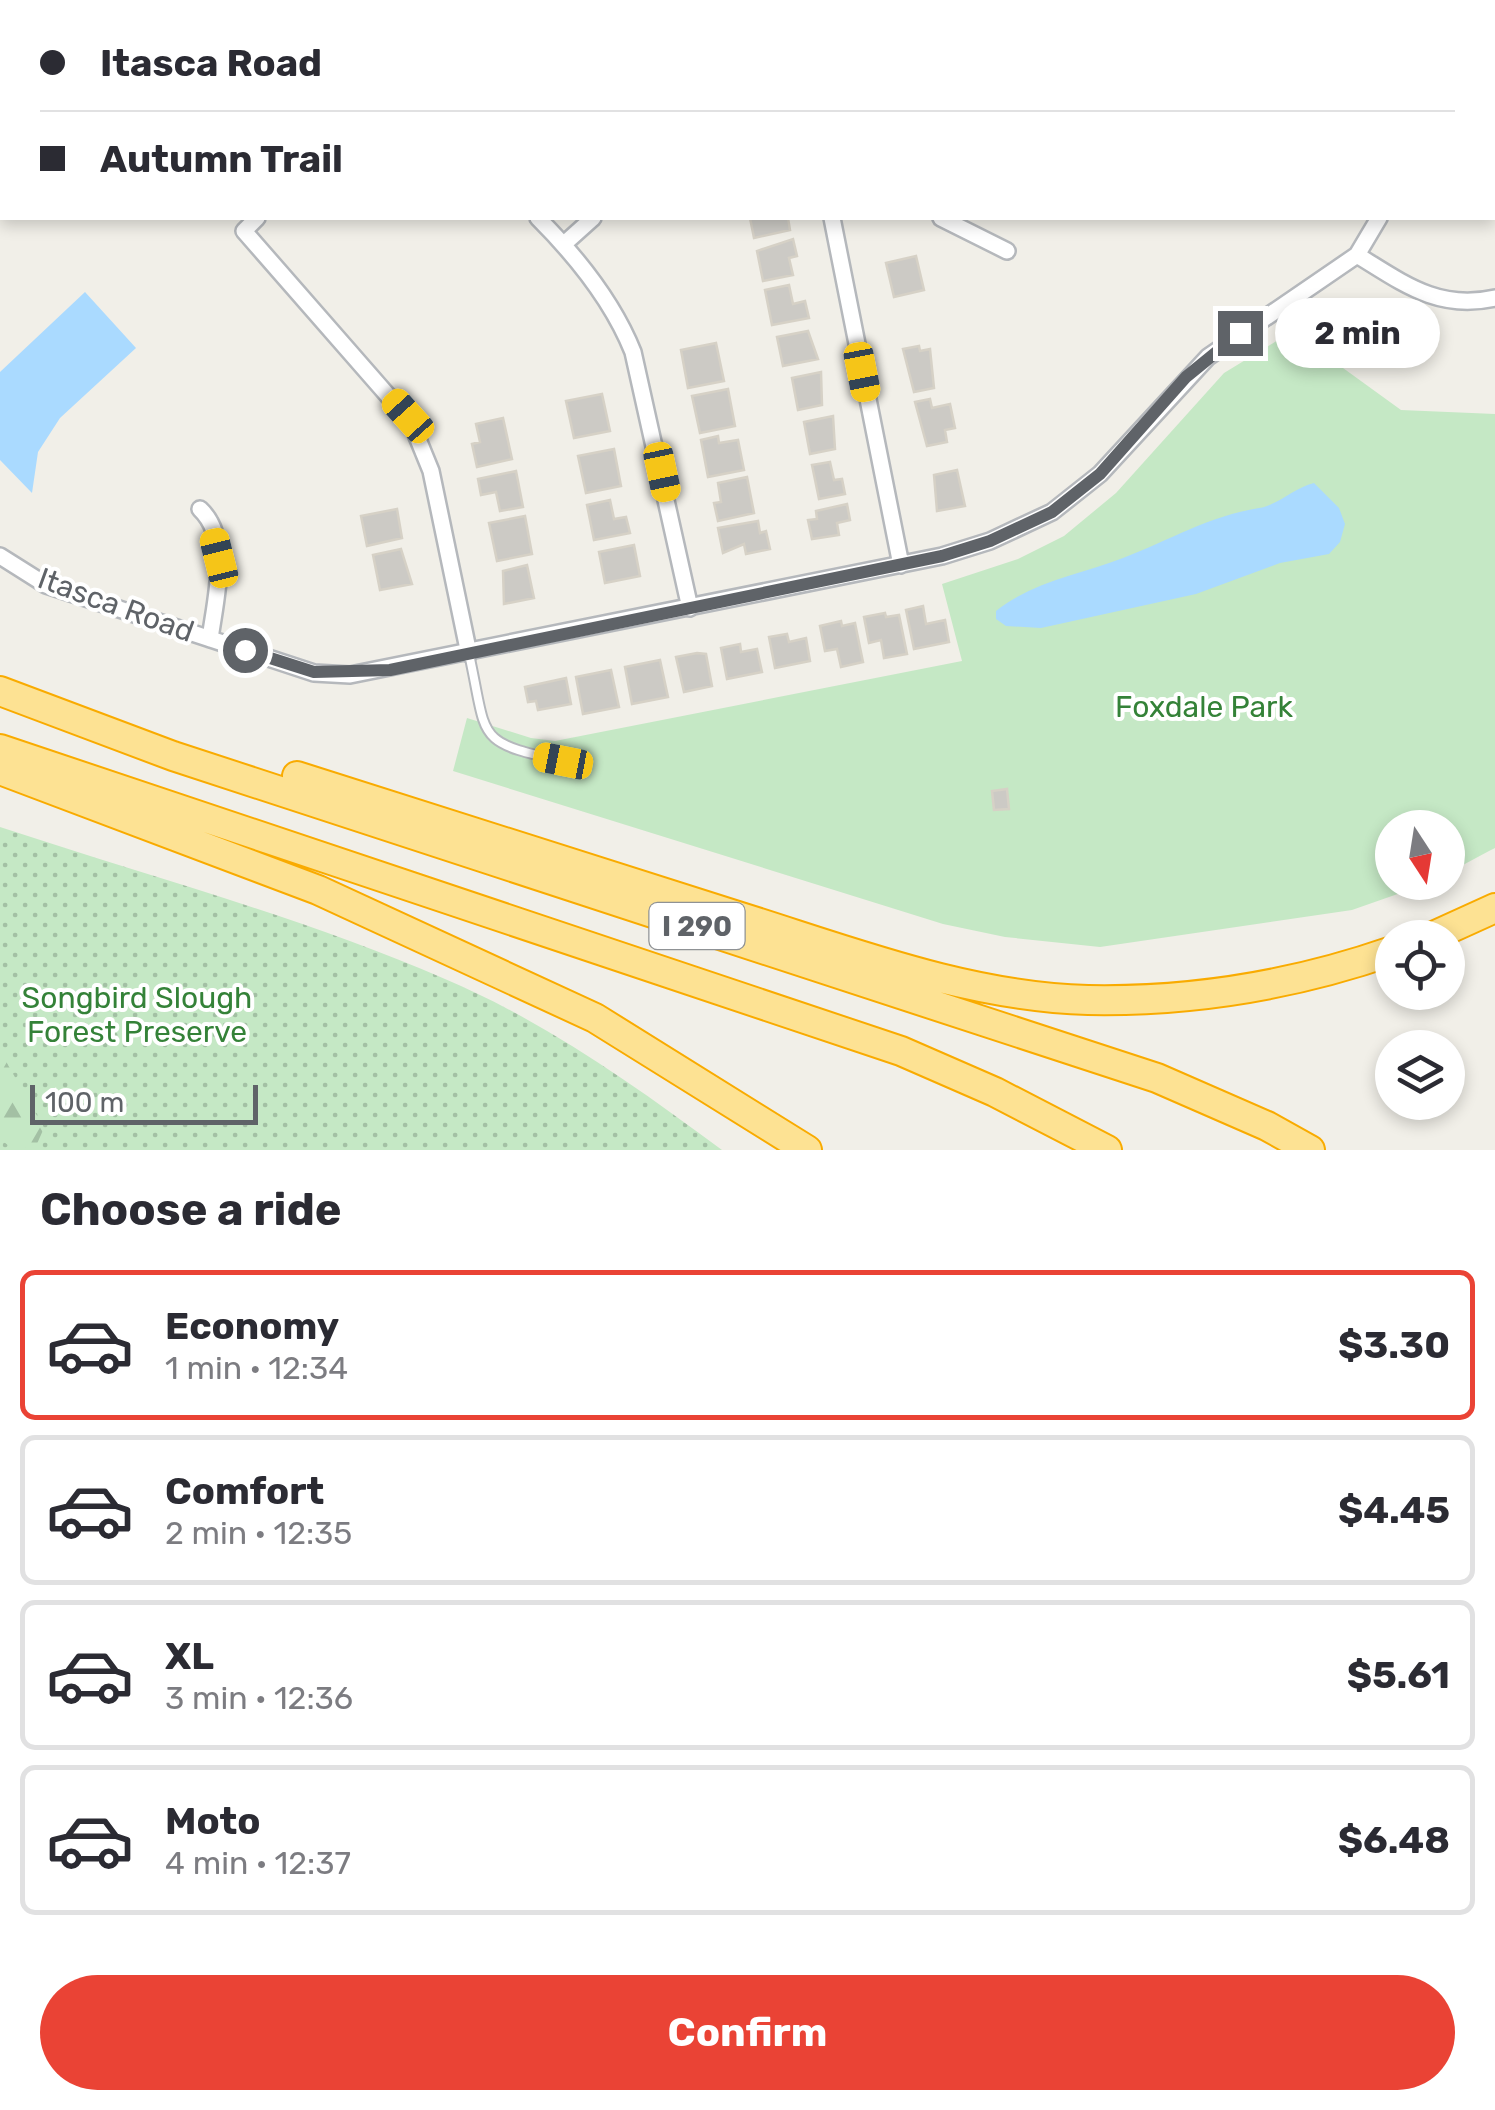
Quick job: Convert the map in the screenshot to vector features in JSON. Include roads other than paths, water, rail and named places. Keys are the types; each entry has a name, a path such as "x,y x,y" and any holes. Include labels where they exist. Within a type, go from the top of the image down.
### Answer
{"highway":[{"name":"I 290","path":"0,691 78,717 173,756 1156,1078 1268,1126 1310,1150"},
{"path":"78,717 239,758 920,972 1013,992 1086,1000 1241,992 1328,974 1375,957"},
{"name":"I 290","path":"0,749 900,1051 996,1092 1107,1150"},
{"path":"0,770 318,890 596,1018 806,1150"},
{"path":"1465,922 1495,908"}],"street":[{"path":"255,220 244,230 411,422 431,471 469,654"},
{"path":"540,220 564,244 621,324 633,352 690,608"},
{"path":"564,244 591,220"},
{"path":"833,220 901,565"},
{"path":"945,220 1007,251"},
{"path":"1377,220 1357,256 1426,297 1479,301 1495,298"},
{"name":"Itasca Road","path":"0,556 46,585 314,672 350,675 901,565 990,541 1052,512 1100,474 1208,357 1357,256"},
{"path":"200,509 209,518 219,558 210,639"}],"lane":[{"path":"469,654 492,740 509,750 563,761"}],"water":[{"path":"85,292 136,348 60,418 38,452 32,493 0,460 0,372"},
{"path":"1314,483 1339,508 1345,524 1340,542 1329,554 1280,563 1196,594 1041,628 1006,626 996,619 996,611 1041,586 1123,558 1206,523 1266,506"}],"park label":[{"name":"Foxdale Park","path":"1204,707"},
{"name":"Songbird Slough Forest Preserve","path":"137,1015"}]}
